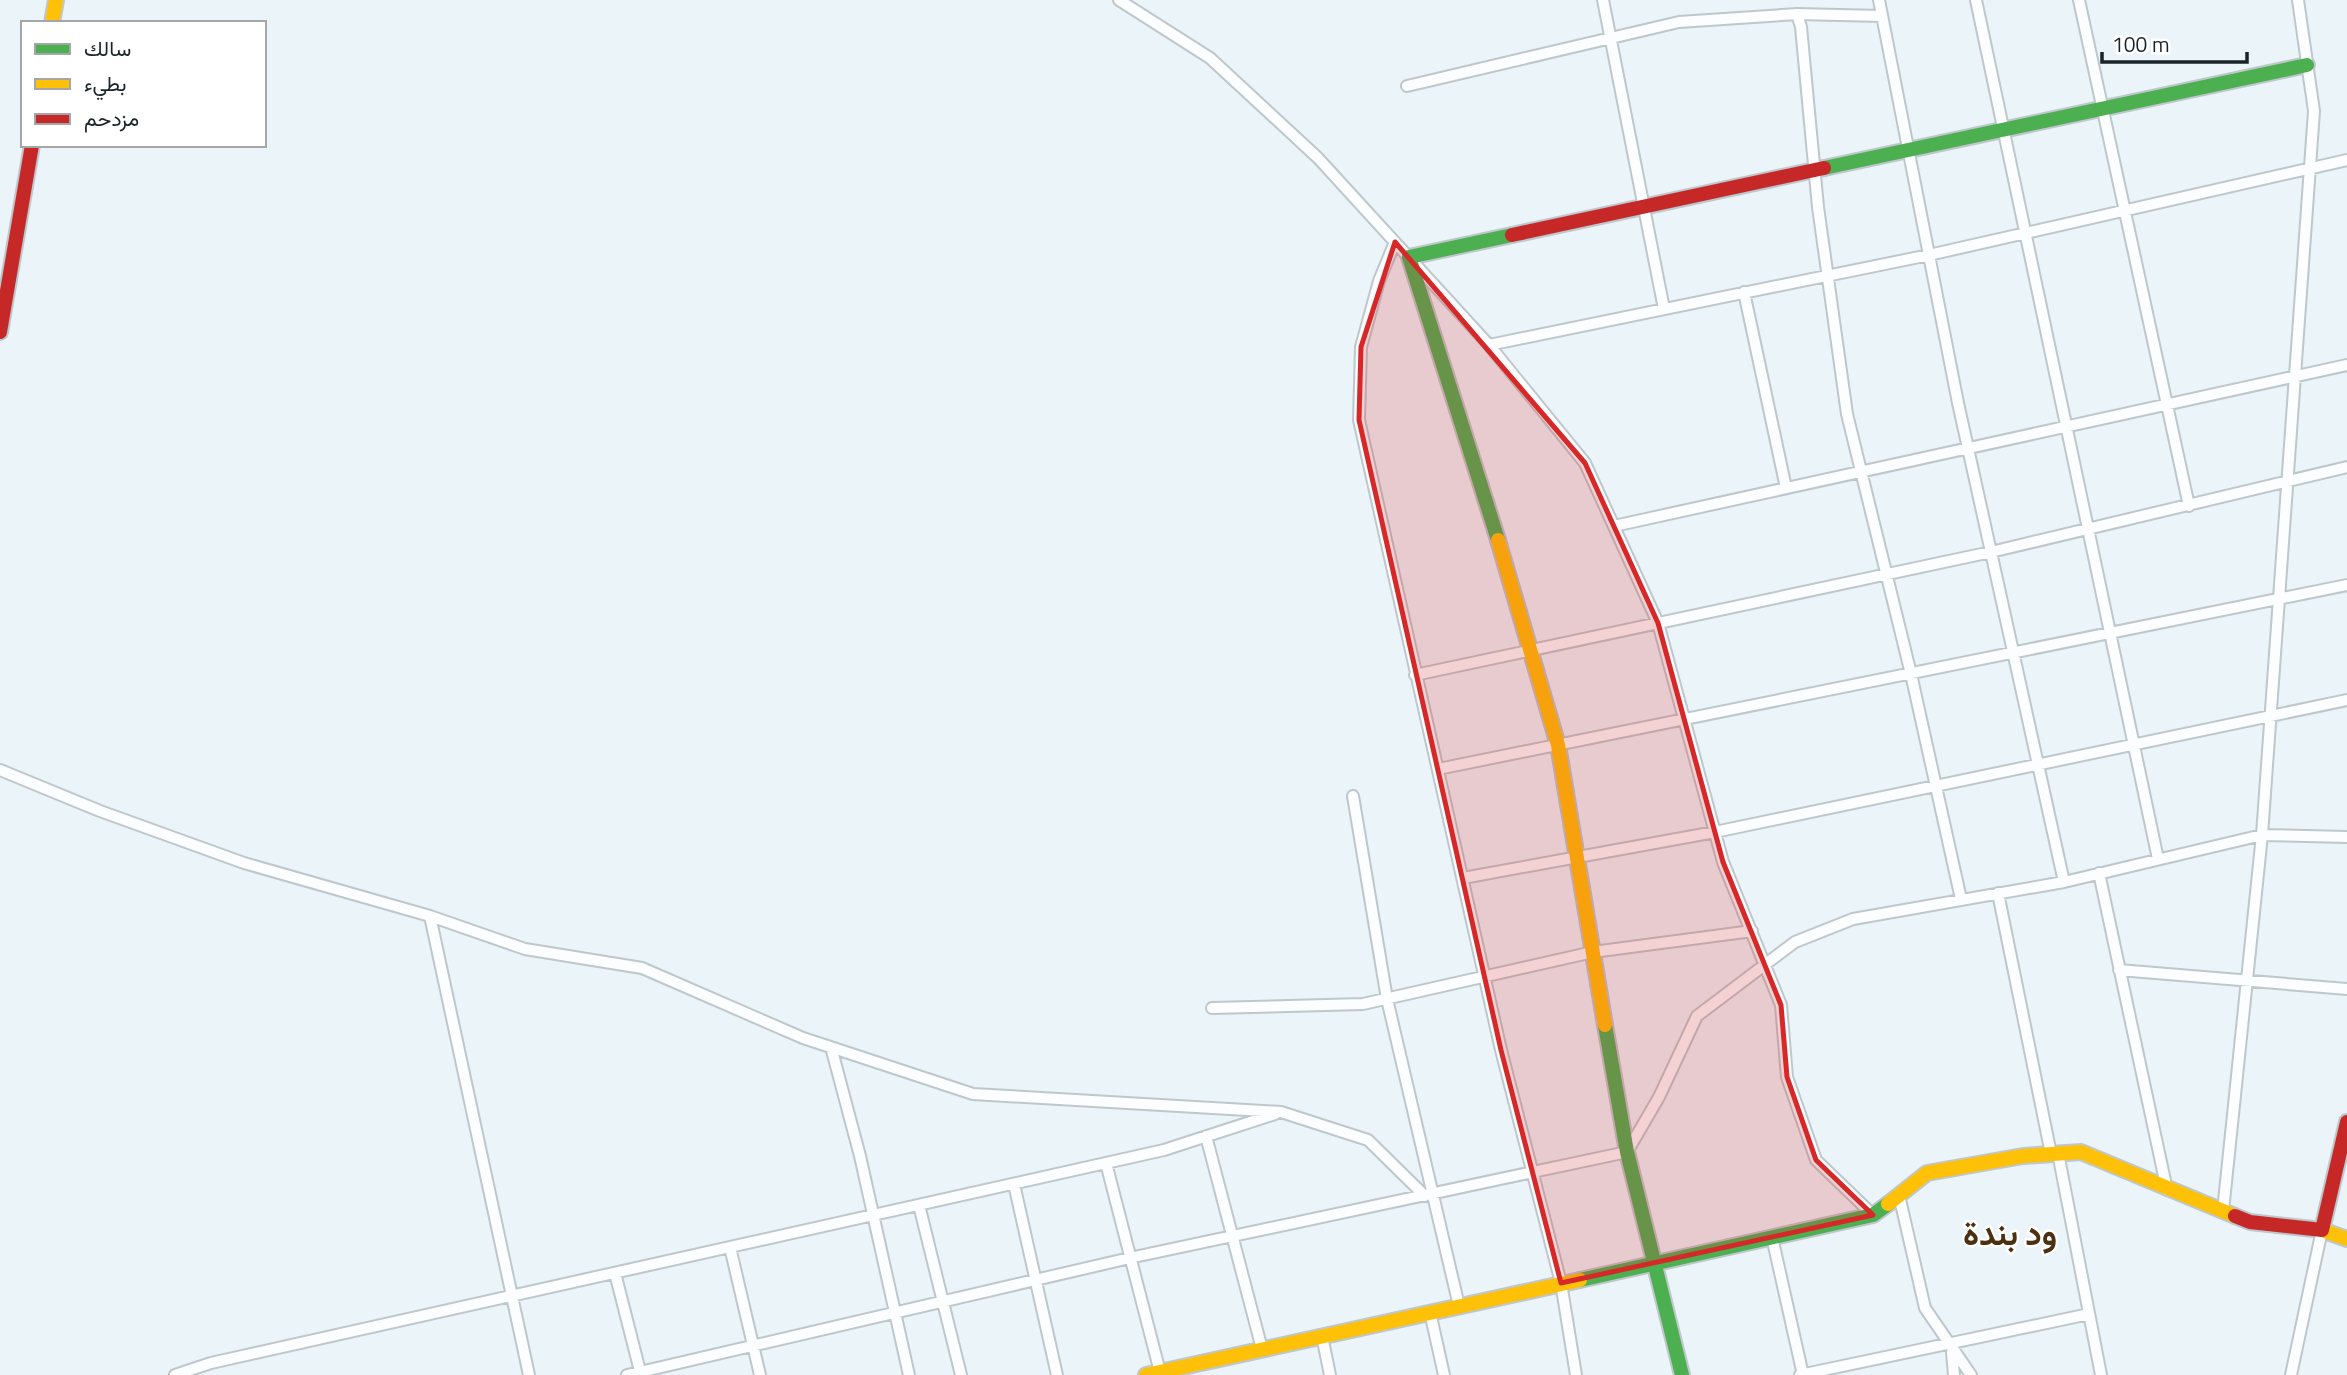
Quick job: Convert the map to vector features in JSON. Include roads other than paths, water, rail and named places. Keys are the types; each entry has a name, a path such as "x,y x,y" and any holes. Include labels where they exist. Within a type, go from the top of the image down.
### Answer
{"main road":[{"path":"52,21 56,0"},
{"path":"1682,1375 1627,1152 1558,745 1478,472 1409,257 2307,65"},
{"path":"0,332 32,147"},
{"path":"2322,1230 2344,1150 2347,1122"},
{"path":"1153,1373 1205,1369 1262,1349 1873,1214 1927,1173 2023,1156 2081,1152 2167,1190 2250,1222 2322,1230 2347,1239"}],"street":[{"path":"1119,0 1210,58 1318,158 1489,345 1585,463 1658,623 1723,862 1781,1005 1787,1077 1816,1160 1873,1214"},
{"path":"1603,0 1664,309"},
{"path":"1879,0 1968,449 2064,882"},
{"path":"1976,0 2158,859"},
{"path":"2079,0 2189,506"},
{"path":"2223,1211 2262,835 2311,169 2314,111 2298,0"},
{"path":"1797,13 1801,27 1827,275 1847,414 1911,674 1961,899"},
{"path":"1407,86 1612,40 1679,22 1797,13 1882,16"},
{"path":"1489,345 1929,255 2347,160"},
{"path":"1395,242 1379,281 1361,347 1359,420 1485,978 1561,1283 1576,1375"},
{"path":"1744,292 1786,488"},
{"path":"1614,526 2347,365"},
{"path":"1415,676 1991,552 2347,467"},
{"path":"1438,769 2280,601 2347,585"},
{"path":"1463,878 1715,832 2347,700"},
{"path":"0,770 100,811 244,863 430,916 526,949 642,968 831,1047 973,1094 1282,1112 1368,1140 1429,1195"},
{"path":"1353,796 1387,999 1429,1195 1459,1306"},
{"path":"627,1375 1131,1258 1627,1152 1659,1097 1697,1016 1795,942 1853,919 2064,882 2262,835 2347,837"},
{"path":"2099,873 2167,1190"},
{"path":"1997,893 2101,1375"},
{"path":"430,916 529,1375"},
{"path":"1212,1008 1363,1004 1593,952 1752,931"},
{"path":"2119,970 2246,983 2347,989"},
{"path":"831,1047 909,1375"},
{"path":"175,1375 211,1363 1106,1163 1282,1112"},
{"path":"1206,1136 1262,1349"},
{"path":"1106,1163 1131,1258 1153,1373"},
{"path":"1014,1184 1057,1375"},
{"path":"1899,1195 1925,1308 1971,1375"},
{"path":"919,1205 961,1375"},
{"path":"2291,1375 2322,1230"},
{"path":"1772,1237 1802,1375 1950,1348 2089,1314"},
{"path":"730,1247 760,1375"},
{"path":"615,1273 641,1373"},
{"path":"1430,1312 1444,1375"},
{"path":"1322,1336 1330,1375"},
{"path":"1950,1348 1955,1375"}],"district":[{"name":"ود بندة","path":"2010,1233"}]}
